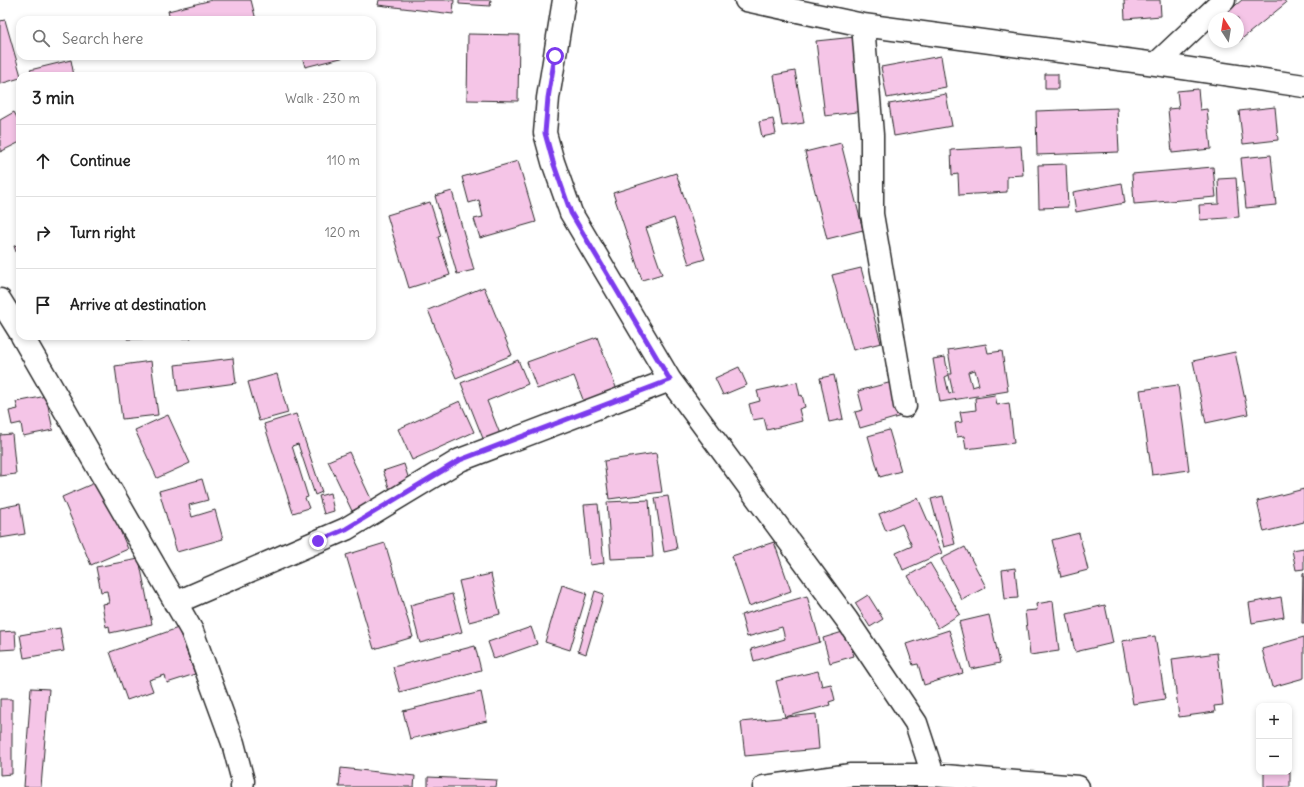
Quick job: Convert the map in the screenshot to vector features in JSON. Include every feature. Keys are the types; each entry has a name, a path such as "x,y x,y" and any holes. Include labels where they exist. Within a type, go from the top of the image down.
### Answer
{"street":[{"path":"564,0 548,98 545,133 571,213 670,380 851,626 916,723 933,775"},
{"path":"746,0 862,25 1156,64 1304,86"},
{"path":"1156,64 1224,0"},
{"path":"862,25 872,136 872,214 905,406"},
{"path":"0,300 16,326"},
{"path":"24,340 192,631 233,743 243,781 242,787"},
{"path":"175,603 346,529 460,460 670,380"},
{"path":"764,787 851,775 933,775 1078,787"}],"building":[{"path":"212,0 251,0 255,16 169,16 168,11"},
{"path":"379,0 454,0 453,14 378,5"},
{"path":"459,0 491,0 490,6 459,4"},
{"path":"1124,0 1160,0 1161,16 1125,19"},
{"path":"1242,0 1284,0 1286,3 1244,37 1244,12 1227,12"},
{"path":"5,20 20,72 16,72 16,79 0,84 0,21"},
{"path":"468,34 519,35 518,101 467,100"},
{"path":"855,37 864,111 825,116 816,41"},
{"path":"941,56 946,87 887,98 881,67"},
{"path":"71,60 73,72 31,72 30,70"},
{"path":"303,60 333,60 305,67"},
{"path":"795,71 804,123 782,126 774,75"},
{"path":"1045,74 1058,74 1058,89 1045,89"},
{"path":"1198,89 1200,110 1207,109 1211,149 1172,153 1168,109 1179,108 1177,91"},
{"path":"946,94 952,126 894,136 889,104"},
{"path":"1275,107 1278,140 1243,144 1239,111"},
{"path":"1117,108 1119,152 1037,155 1036,111"},
{"path":"14,112 16,116 16,144 0,152 0,120"},
{"path":"773,119 776,134 762,137 759,122"},
{"path":"841,143 863,230 827,239 805,152"},
{"path":"1021,146 1023,175 1007,176 1007,192 959,195 958,174 952,175 951,150"},
{"path":"1271,155 1276,205 1246,208 1241,158"},
{"path":"518,161 536,222 480,238 474,219 483,217 479,200 469,203 462,177"},
{"path":"1066,164 1068,207 1039,208 1038,165"},
{"path":"1213,167 1216,197 1134,204 1132,174"},
{"path":"676,173 705,259 689,264 674,218 646,228 662,274 642,280 613,193"},
{"path":"1236,178 1239,217 1200,220 1199,205 1219,204 1218,179"},
{"path":"1122,183 1125,203 1076,212 1073,192"},
{"path":"452,191 474,270 457,274 435,196"},
{"path":"430,202 441,236 438,237 450,275 409,288 387,215"},
{"path":"861,268 881,343 853,350 832,275"},
{"path":"484,287 512,355 456,378 428,310"},
{"path":"597,337 617,390 584,402 574,376 537,389 527,362"},
{"path":"986,344 988,353 1002,351 1008,391 940,402 933,359 945,357 948,374 952,374 948,350","holes":["975,370 979,385 972,387 968,372","949,375 953,393 949,394 945,377"]},
{"path":"1235,352 1248,414 1206,423 1193,361"},
{"path":"233,358 236,383 178,391 175,365"},
{"path":"518,360 528,384 487,401 500,434 484,441 461,383"},
{"path":"151,361 158,415 122,419 115,366"},
{"path":"739,367 747,385 723,395 715,378"},
{"path":"277,374 288,413 259,421 248,382"},
{"path":"834,375 843,419 829,422 820,378"},
{"path":"896,381 905,415 860,428 855,412 863,410 858,391"},
{"path":"797,382 800,396 802,395 805,407 799,409 802,421 767,430 764,418 753,420 749,404 760,401 757,391"},
{"path":"1178,385 1189,470 1152,475 1140,390"},
{"path":"995,395 997,405 1009,403 1014,443 966,449 964,436 957,437 955,423 962,422 960,412 976,410 975,398"},
{"path":"46,396 53,430 23,436 21,423 12,425 9,411 18,409 16,402"},
{"path":"460,401 474,432 412,460 398,429"},
{"path":"296,414 322,492 315,495 298,444 292,446 308,497 305,498 309,508 293,513 264,424"},
{"path":"168,415 190,463 157,478 135,430"},
{"path":"889,430 901,471 880,477 868,436"},
{"path":"12,434 16,474 0,476 0,435"},
{"path":"349,452 372,501 352,511 328,461"},
{"path":"656,453 662,492 609,499 604,461"},
{"path":"404,464 410,483 390,490 383,471"},
{"path":"202,479 208,500 189,505 192,517 215,510 223,539 177,552 159,491"},
{"path":"99,481 128,549 91,565 62,497"},
{"path":"1304,489 1304,522 1264,532 1257,501"},
{"path":"330,493 334,511 324,514 319,496"},
{"path":"668,496 677,549 664,552 655,498"},
{"path":"943,496 955,544 944,547 931,499"},
{"path":"918,498 942,553 903,570 896,553 912,546 902,524 886,531 879,514"},
{"path":"649,500 653,557 611,559 607,502"},
{"path":"20,504 25,534 0,538 0,508"},
{"path":"598,504 604,563 590,565 584,505"},
{"path":"1079,533 1088,570 1061,577 1052,540"},
{"path":"774,542 791,591 749,606 732,556"},
{"path":"385,543 413,637 374,649 346,555"},
{"path":"965,547 986,587 962,600 941,559"},
{"path":"1304,548 1304,569 1296,570 1292,550"},
{"path":"139,559 152,624 110,633 109,626 106,627 102,604 109,603 107,591 101,592 96,567"},
{"path":"930,563 960,614 938,628 908,576"},
{"path":"1015,568 1018,598 1005,599 1002,570"},
{"path":"1303,573 1304,623 1302,623"},
{"path":"491,574 500,614 469,622 459,581"},
{"path":"562,585 587,593 570,650 545,642"},
{"path":"595,591 604,594 586,654 578,651"},
{"path":"452,594 462,632 420,643 410,605"},
{"path":"868,595 883,619 870,627 855,603"},
{"path":"807,596 820,642 754,661 751,649 785,639 782,627 747,637 741,615"},
{"path":"1281,597 1284,617 1252,623 1249,603"},
{"path":"1053,601 1059,651 1030,655 1025,611 1037,610 1036,604"},
{"path":"1105,605 1113,643 1075,652 1067,614"},
{"path":"989,615 1000,663 971,669 959,622"},
{"path":"531,627 537,644 494,659 488,642"},
{"path":"60,628 64,651 24,658 20,635"},
{"path":"178,628 195,674 167,683 165,675 149,680 153,691 127,700 110,652"},
{"path":"949,630 963,673 924,685 918,664 913,665 906,644"},
{"path":"15,631 16,649 0,650 0,632"},
{"path":"846,631 854,656 830,663 823,638"},
{"path":"1155,636 1165,699 1133,704 1122,641"},
{"path":"1304,637 1304,678 1272,687 1262,649"},
{"path":"475,646 481,670 400,692 393,667"},
{"path":"1217,653 1223,705 1214,706 1215,712 1179,717 1172,659"},
{"path":"818,671 822,686 831,684 835,700 829,702 830,705 785,717 776,681"},
{"path":"31,688 49,689 41,787 24,787"},
{"path":"481,692 487,721 410,739 403,711"},
{"path":"0,699 12,699 12,774 0,775"},
{"path":"816,714 819,749 745,756 741,722"},
{"path":"341,768 415,776 414,787 339,787"},
{"path":"1264,775 1290,775 1290,787 1264,787"},
{"path":"428,777 497,780 496,787 428,787"}],"route":[{"path":"318,541 346,529 460,460 670,380 571,213 553,162 545,133 548,98 555,56"}]}
